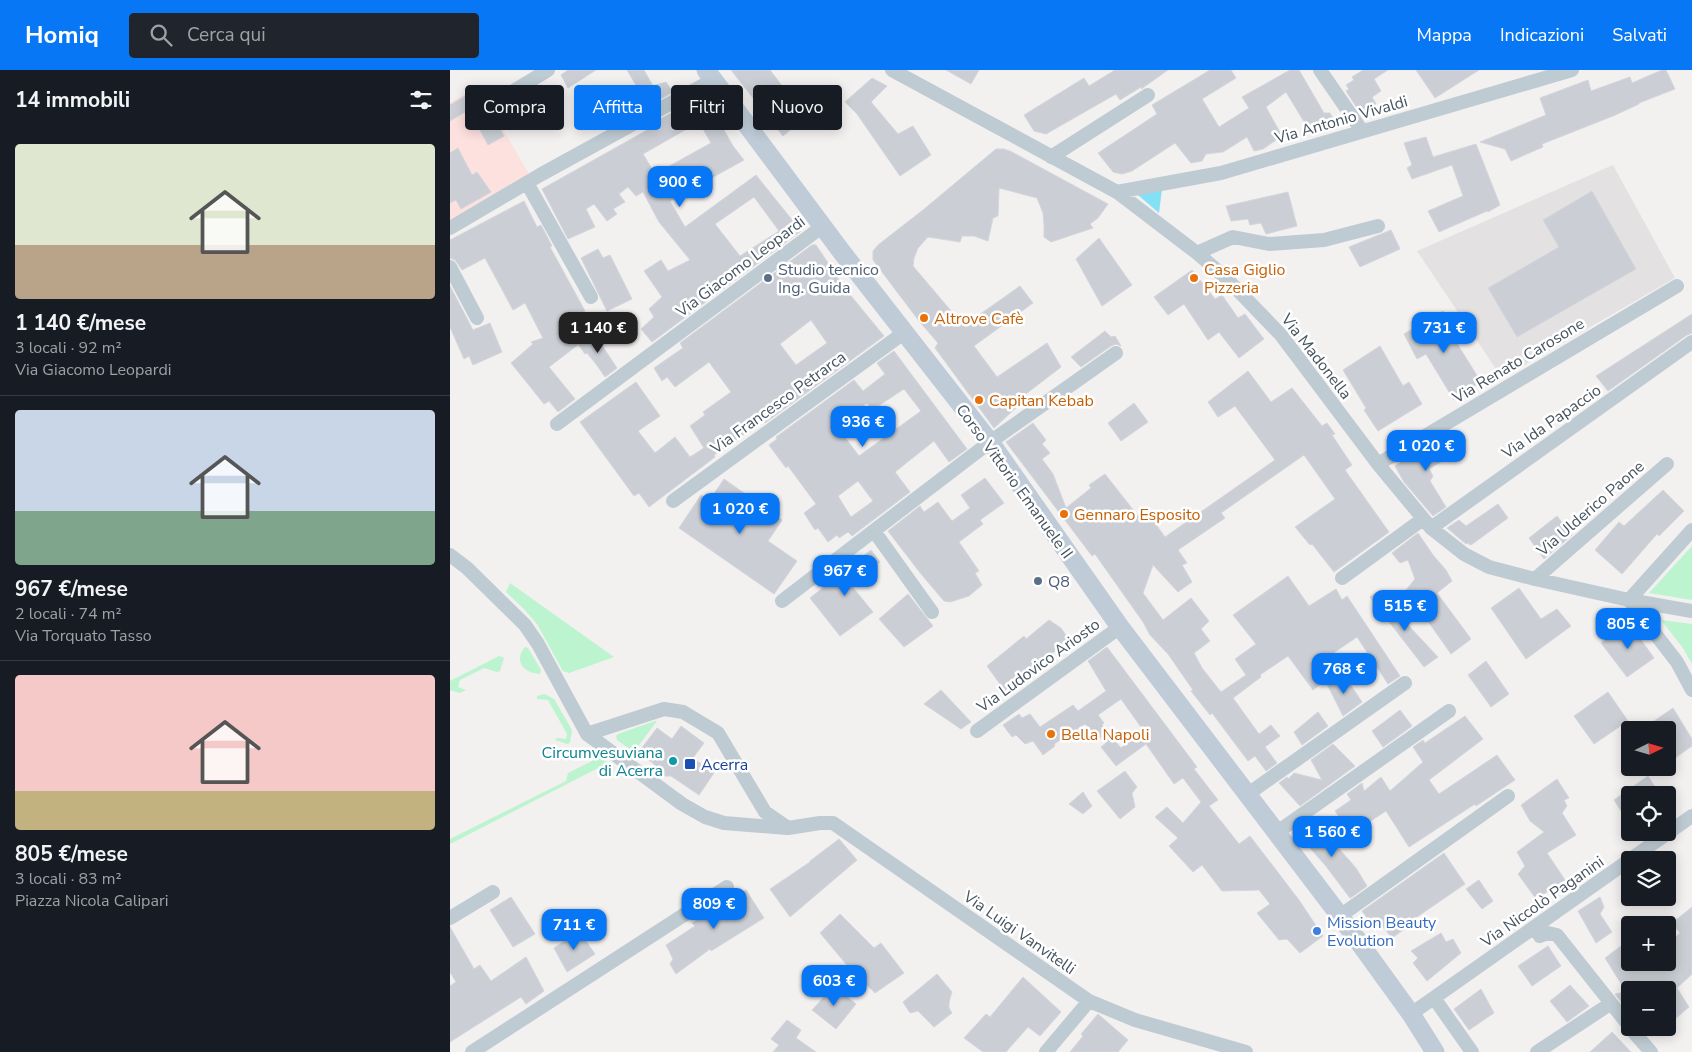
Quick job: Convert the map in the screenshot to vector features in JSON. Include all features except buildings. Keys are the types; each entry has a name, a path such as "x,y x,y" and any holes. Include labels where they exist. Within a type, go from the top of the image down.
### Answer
{"main road":[{"name":"Corso Vittorio Emanuele II","path":"710,75 823,226 990,442 1120,627 1340,916 1411,1014 1435,1052"}],"street":[{"path":"524,85 548,70"},
{"name":"Via Madonella","path":"892,70 1117,192 1197,253 1226,278 1281,335 1378,464 1427,523 1464,554 1489,567 1535,579 1629,600 1692,611"},
{"path":"1320,70 1362,131"},
{"name":"Via Antonio Vivaldi","path":"1117,192 1221,173 1572,70"},
{"path":"450,228 710,75"},
{"path":"1051,157 1148,95"},
{"path":"527,183 591,297"},
{"name":"Via Giacomo Leopardi","path":"558,424 823,226"},
{"path":"1197,253 1233,237 1269,244 1324,240 1378,226"},
{"path":"450,268 477,318"},
{"name":"Via Renato Carosone","path":"1378,464 1677,286"},
{"name":"Via Francesco Petrarca","path":"673,501 905,332"},
{"name":"Via Ida Papaccio","path":"1342,578 1427,523 1692,342"},
{"path":"782,601 990,442 1116,353"},
{"name":"Via Ulderico Paone","path":"1535,579 1667,464"},
{"path":"1692,530 1629,600 1677,662 1692,690"},
{"path":"874,531 932,612"},
{"name":"Via Luigi Vanvitelli","path":"450,555 467,568 525,625 538,644 587,734 682,804 724,823 788,828 820,823 833,824 1089,1001 1136,1020 1246,1052"},
{"name":"Via Ludovico Ariosto","path":"977,731 1120,627"},
{"path":"1248,794 1405,683"},
{"path":"587,734 664,709 683,712 718,734 766,812 788,828"},
{"path":"1276,833 1449,711"},
{"path":"1340,916 1508,796"},
{"name":"Via Niccolò Paganini","path":"1411,1014 1692,816"},
{"path":"472,1052 727,886"},
{"path":"450,918 492,892"},
{"path":"1534,927 1540,936 1548,933 1557,935 1621,1017"},
{"path":"1434,998 1472,1052"},
{"path":"1046,1052 1089,1001"},
{"path":"1537,1052 1610,1004"},
{"path":"1638,1036 1651,1052"}],"shaded area":[{"path":"465,94 465,130 504,130 529,174 450,220 450,103"},
{"path":"1613,165 1675,278 1502,378 1417,251"}],"green space":[{"path":"1692,546 1692,600 1649,593"},
{"path":"510,583 614,657 569,673 563,671 537,624 506,592"},
{"path":"1661,620 1692,624 1692,664 1683,648"},
{"path":"525,647 528,648 541,670 540,674 525,669 522,665 520,657"},
{"path":"499,656 504,658 500,671 497,672 484,668 460,680 458,687 466,690 460,693 450,690 450,681"},
{"path":"545,694 554,699 572,730 570,743 567,744 555,740 557,738 566,739 567,734 548,700 537,699 537,696"},
{"path":"657,721 634,752 617,740 616,736 618,734"},
{"path":"600,757 608,763 450,844 450,839 566,781 568,773"}],"water":[{"path":"1162,189 1159,213 1138,195"}],"place":[{"name":"Studio tecnico Ing. Guida","path":"768,278"},
{"name":"Casa Giglio Pizzeria","path":"1194,278"},
{"name":"Altrove Cafè","path":"924,318"},
{"name":"Capitan Kebab","path":"979,400"},
{"name":"Gennaro Esposito","path":"1064,514"},
{"name":"Q8","path":"1038,581"},
{"name":"Bella Napoli","path":"1051,734"},
{"name":"Circumvesuviana di Acerra","path":"673,761"},
{"name":"Acerra","path":"690,764"},
{"name":"Mission Beauty Evolution","path":"1317,931"}]}
